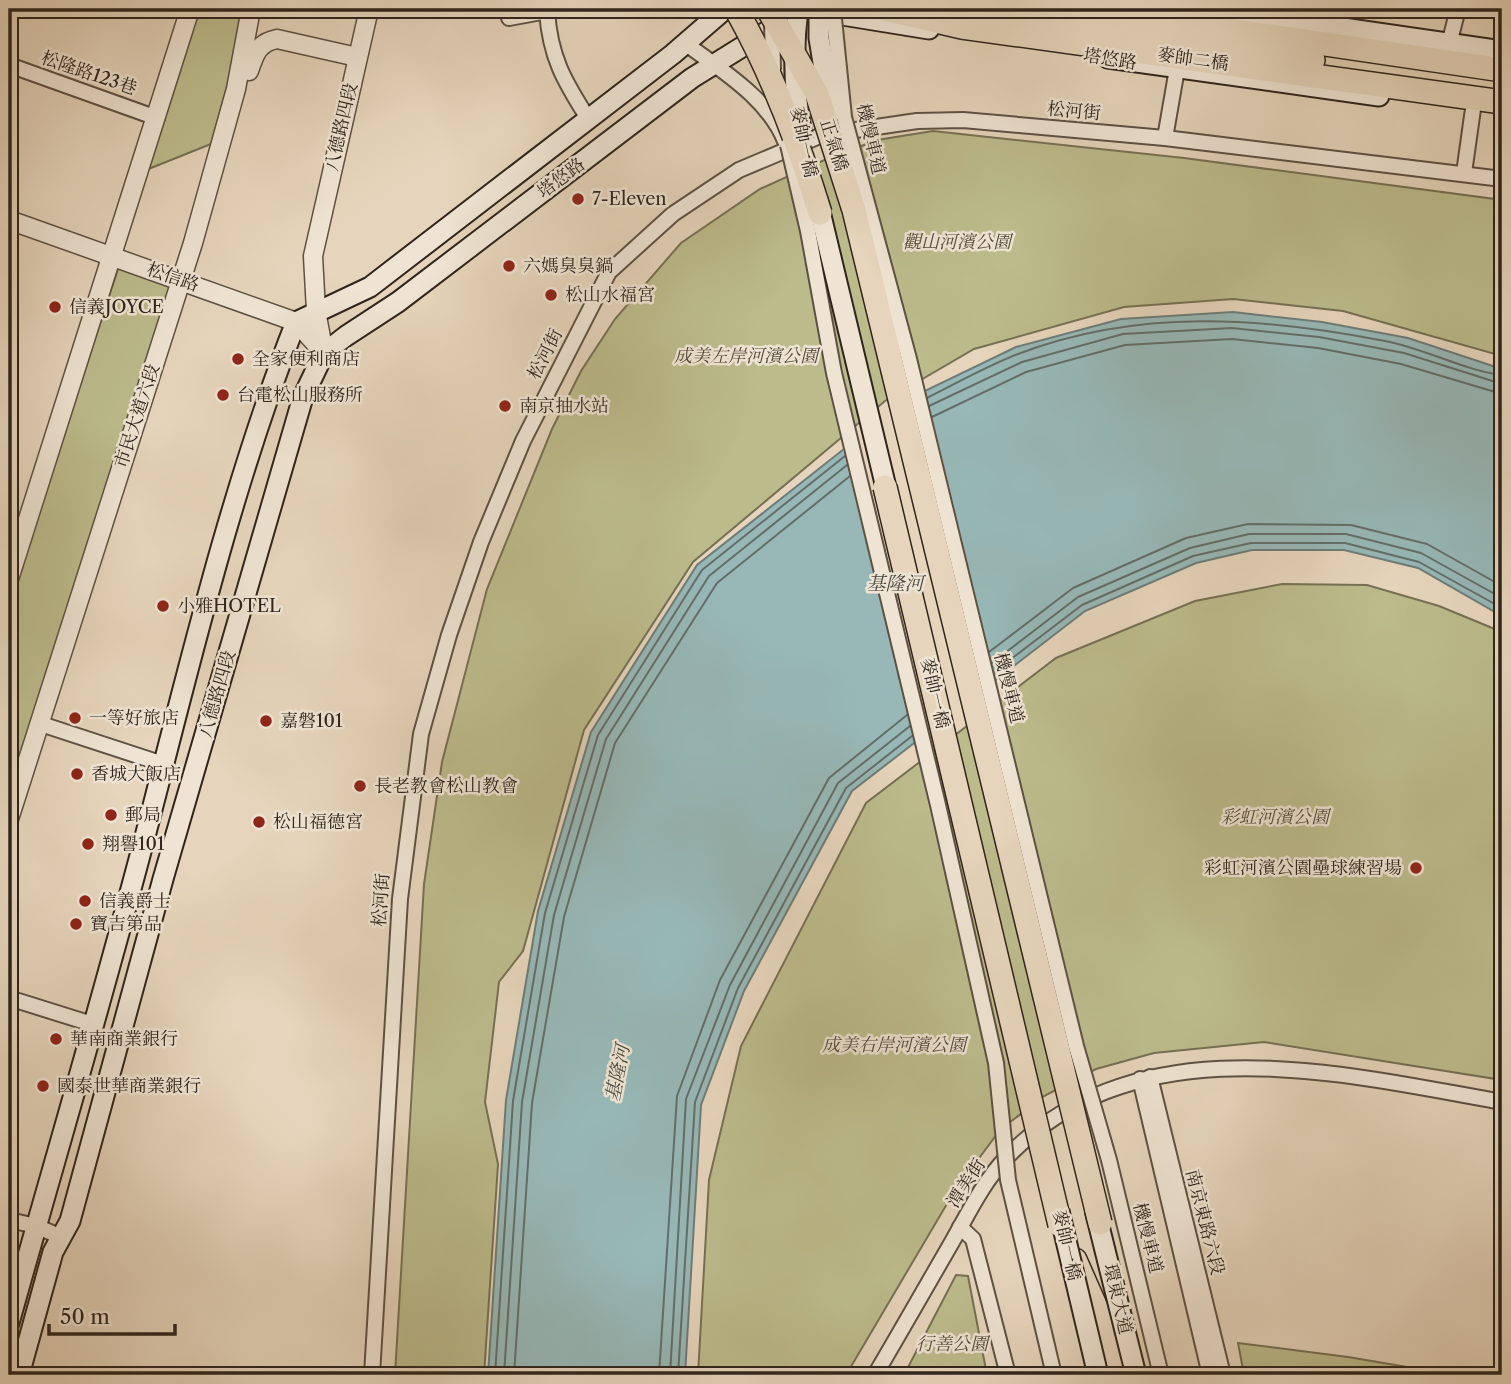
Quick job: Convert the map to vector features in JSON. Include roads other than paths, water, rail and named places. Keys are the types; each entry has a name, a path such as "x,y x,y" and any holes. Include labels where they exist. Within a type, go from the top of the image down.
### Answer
{"highway":[{"name":"正氣橋","path":"736,9 767,65 797,139 820,214"},
{"name":"正氣橋","path":"770,9 817,94 854,210"},
{"name":"麥帥二橋","path":"885,9 962,27 1502,102"},
{"path":"960,9 1502,88"},
{"name":"麥帥二橋","path":"1086,9 1502,70"},
{"name":"麥帥一橋","path":"854,210 1100,1223"},
{"name":"麥帥一橋","path":"820,214 1060,1225"},
{"path":"1100,1223 1105,1328"},
{"name":"環東大道","path":"1100,1223 1136,1375"},
{"path":"1060,1225 1097,1375"},
{"path":"1060,1225 1105,1328 1116,1375"}],"main road":[{"name":"塔悠路","path":"296,321 370,287 589,120 725,9"},
{"name":"塔悠路","path":"324,353 398,302 692,78 802,9 1177,69 1502,112"},
{"name":"麥帥一橋","path":"802,9 793,41 793,86 802,138 1097,1375"},
{"name":"麥帥一橋","path":"819,9 827,99 1136,1375"},
{"path":"1213,9 1502,51"},
{"name":"八德路四段","path":"9,1323 180,695 270,389 296,321"},
{"name":"八德路四段","path":"19,1375 53,1252 70,1221 163,878 303,397 324,353"}],"street":[{"path":"9,579 102,281 114,256 190,9"},
{"name":"市民大道六段","path":"9,819 214,166 236,89 251,9"},
{"name":"八德路四段","path":"324,353 316,312 313,256 369,9"},
{"path":"508,9 509,18 547,10 549,43 558,67 589,120"},
{"path":"770,9 771,64 808,231 834,373 996,1063 1008,1180 1054,1375"},
{"name":"機慢車道","path":"833,9 844,117 908,355 1076,1046 1109,1160 1161,1375"},
{"path":"1450,44 1458,9"},
{"path":"214,166 255,51 265,41 278,39 357,57"},
{"path":"685,43 753,96 778,125 788,149"},
{"name":"松隆路123巷","path":"9,65 157,118"},
{"path":"1165,138 1177,69"},
{"path":"1464,173 1473,109"},
{"name":"松河街","path":"372,1375 407,824 421,734 467,580 523,441 609,272 673,214 739,170 822,135 917,121 962,120 1165,138 1502,179"},
{"name":"松信路","path":"9,220 296,321 324,353"},
{"path":"41,724 163,764"},
{"path":"9,998 92,1024"},
{"name":"潭美街","path":"875,1375 960,1227 1004,1159 1040,1126 1078,1101 1145,1078 1238,1069 1293,1069 1375,1079 1502,1102"},
{"name":"機慢車道","path":"1145,1078 1210,1375"},
{"name":"南京東路六段","path":"1145,1078 1223,1375"},
{"path":"9,1220 36,1226 61,1237"},
{"path":"960,1227 973,1239 1008,1375"}],"water":[{"name":"基隆河","path":"1233,312 1322,322 1408,338 1502,369 1502,616 1418,568 1344,550 1252,550 1196,563 1085,611 852,791 744,991 701,1105 685,1375 488,1375 506,1100 538,911 591,732 697,565 906,400 1016,347 1121,319"}],"place":[{"name":"7-Eleven","path":"578,199"},
{"name":"六媽臭臭鍋","path":"509,266"},
{"name":"松山水福宮","path":"551,295"},
{"name":"信義JOYCE","path":"55,307"},
{"name":"全家便利商店","path":"238,359"},
{"name":"台電松山服務所","path":"223,395"},
{"name":"南京抽水站","path":"505,406"},
{"name":"小雅HOTEL","path":"163,606"},
{"name":"一等好旅店","path":"75,718"},
{"name":"嘉磐101","path":"266,721"},
{"name":"香城大飯店","path":"77,774"},
{"name":"長老教會松山教會","path":"360,786"},
{"name":"郵局","path":"111,815"},
{"name":"松山福德宮","path":"259,822"},
{"name":"翔譽101","path":"88,844"},
{"name":"彩虹河濱公園壘球練習場","path":"1416,868"},
{"name":"信義爵士","path":"85,901"},
{"name":"寶吉第品","path":"76,924"},
{"name":"華南商業銀行","path":"56,1039"},
{"name":"國泰世華商業銀行","path":"43,1086"}],"park label":[{"name":"觀山河濱公園","path":"957,242"},
{"name":"成美左岸河濱公園","path":"746,356"},
{"name":"彩虹河濱公園","path":"1275,817"},
{"name":"成美右岸河濱公園","path":"894,1045"},
{"name":"行善公園","path":"952,1344"}]}
